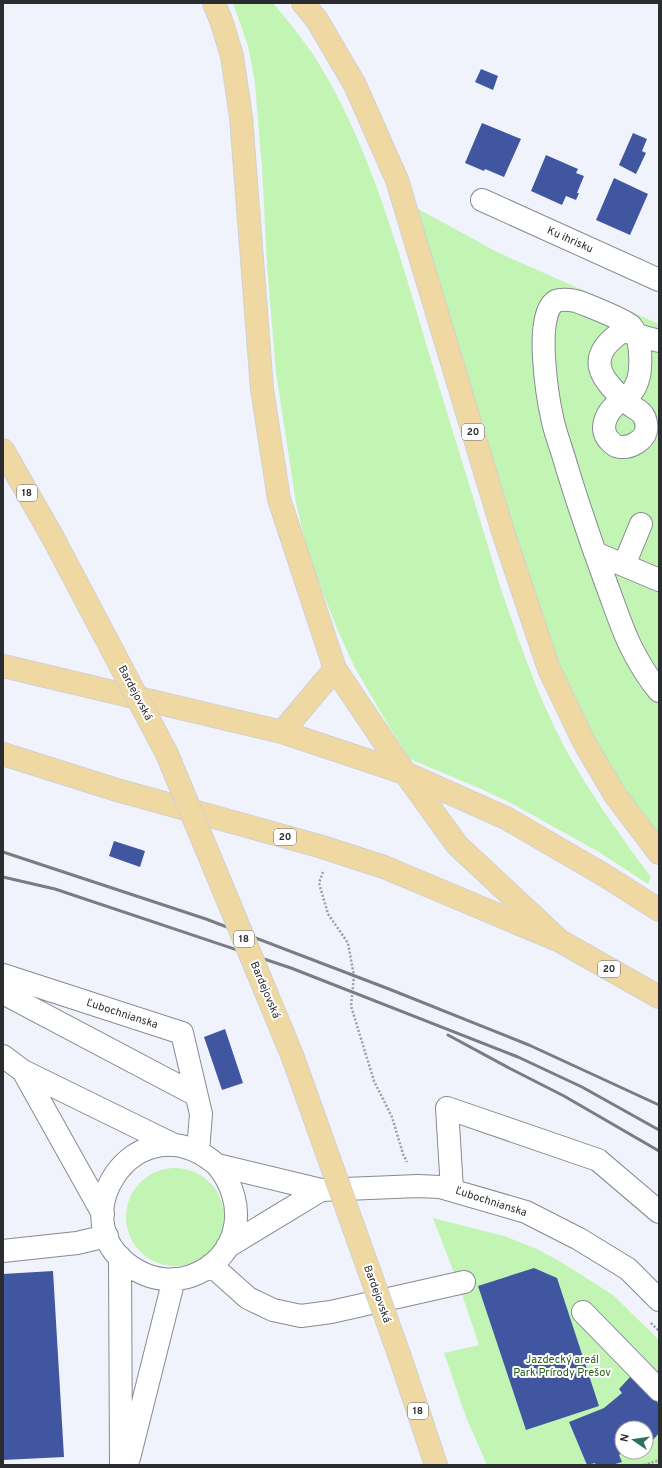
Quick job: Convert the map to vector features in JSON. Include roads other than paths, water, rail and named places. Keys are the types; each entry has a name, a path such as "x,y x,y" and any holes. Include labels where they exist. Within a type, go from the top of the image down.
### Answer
{"main road":[{"name":"20","path":"214,3 232,56 241,117 262,389 279,499 335,669 405,774 457,845 560,941"},
{"name":"20","path":"303,3 317,20 355,85 396,180 504,535 549,669 584,742 616,796 659,853"},
{"name":"Bardejovská","path":"3,450 52,536 167,754 292,1055 400,1357 436,1465"},
{"path":"3,666 282,732 405,774 506,818 604,875 659,910"},
{"path":"282,732 335,669"},
{"name":"20","path":"3,754 117,790 331,850 384,868 560,941 659,997"}],"street":[{"name":"Ku ihrisku","path":"482,200 659,280"},
{"path":"659,341 634,333 623,331 614,337 604,348 599,359 600,370 607,383 623,400 631,394 639,380 640,371 640,351 638,340 634,333 630,325 575,301 563,300 554,302 547,310 544,326 546,382 553,423 586,531 630,646 649,679 659,692"},
{"path":"624,565 641,524"},
{"path":"594,552 659,580"},
{"name":"Ľubochnianska","path":"3,975 182,1034 201,1114 198,1151"},
{"path":"3,993 196,1094"},
{"path":"3,1056 23,1071 174,1146"},
{"path":"23,1071 103,1214"},
{"path":"452,1190 447,1108 598,1160 659,1212"},
{"path":"165,1145 186,1147 198,1151 217,1165 230,1183 236,1204 235,1226 227,1247 211,1265 190,1277 174,1280 158,1279 144,1275 131,1267 120,1257 107,1236 103,1214 104,1199 109,1184 120,1167 136,1154 145,1150 165,1145"},
{"path":"217,1165 321,1190"},
{"name":"Ľubochnianska","path":"321,1190 418,1186 440,1187 526,1212 579,1238 628,1269 659,1300"},
{"path":"227,1247 321,1190"},
{"path":"3,1251 77,1243 107,1236"},
{"path":"120,1257 121,1465"},
{"path":"211,1265 248,1298 273,1310 301,1316 331,1312 464,1282"},
{"path":"127,1465 174,1280"},
{"path":"583,1312 659,1390"}],"railway":[{"path":"3,852 206,919 389,989 529,1045 659,1105"},
{"path":"3,877 55,889 291,968 518,1057 582,1087 659,1130"},
{"path":"448,1035 564,1096 659,1151"}],"park label":[{"name":"Jazdecký areál Park Prírody Prešov","path":"562,1366"}]}
